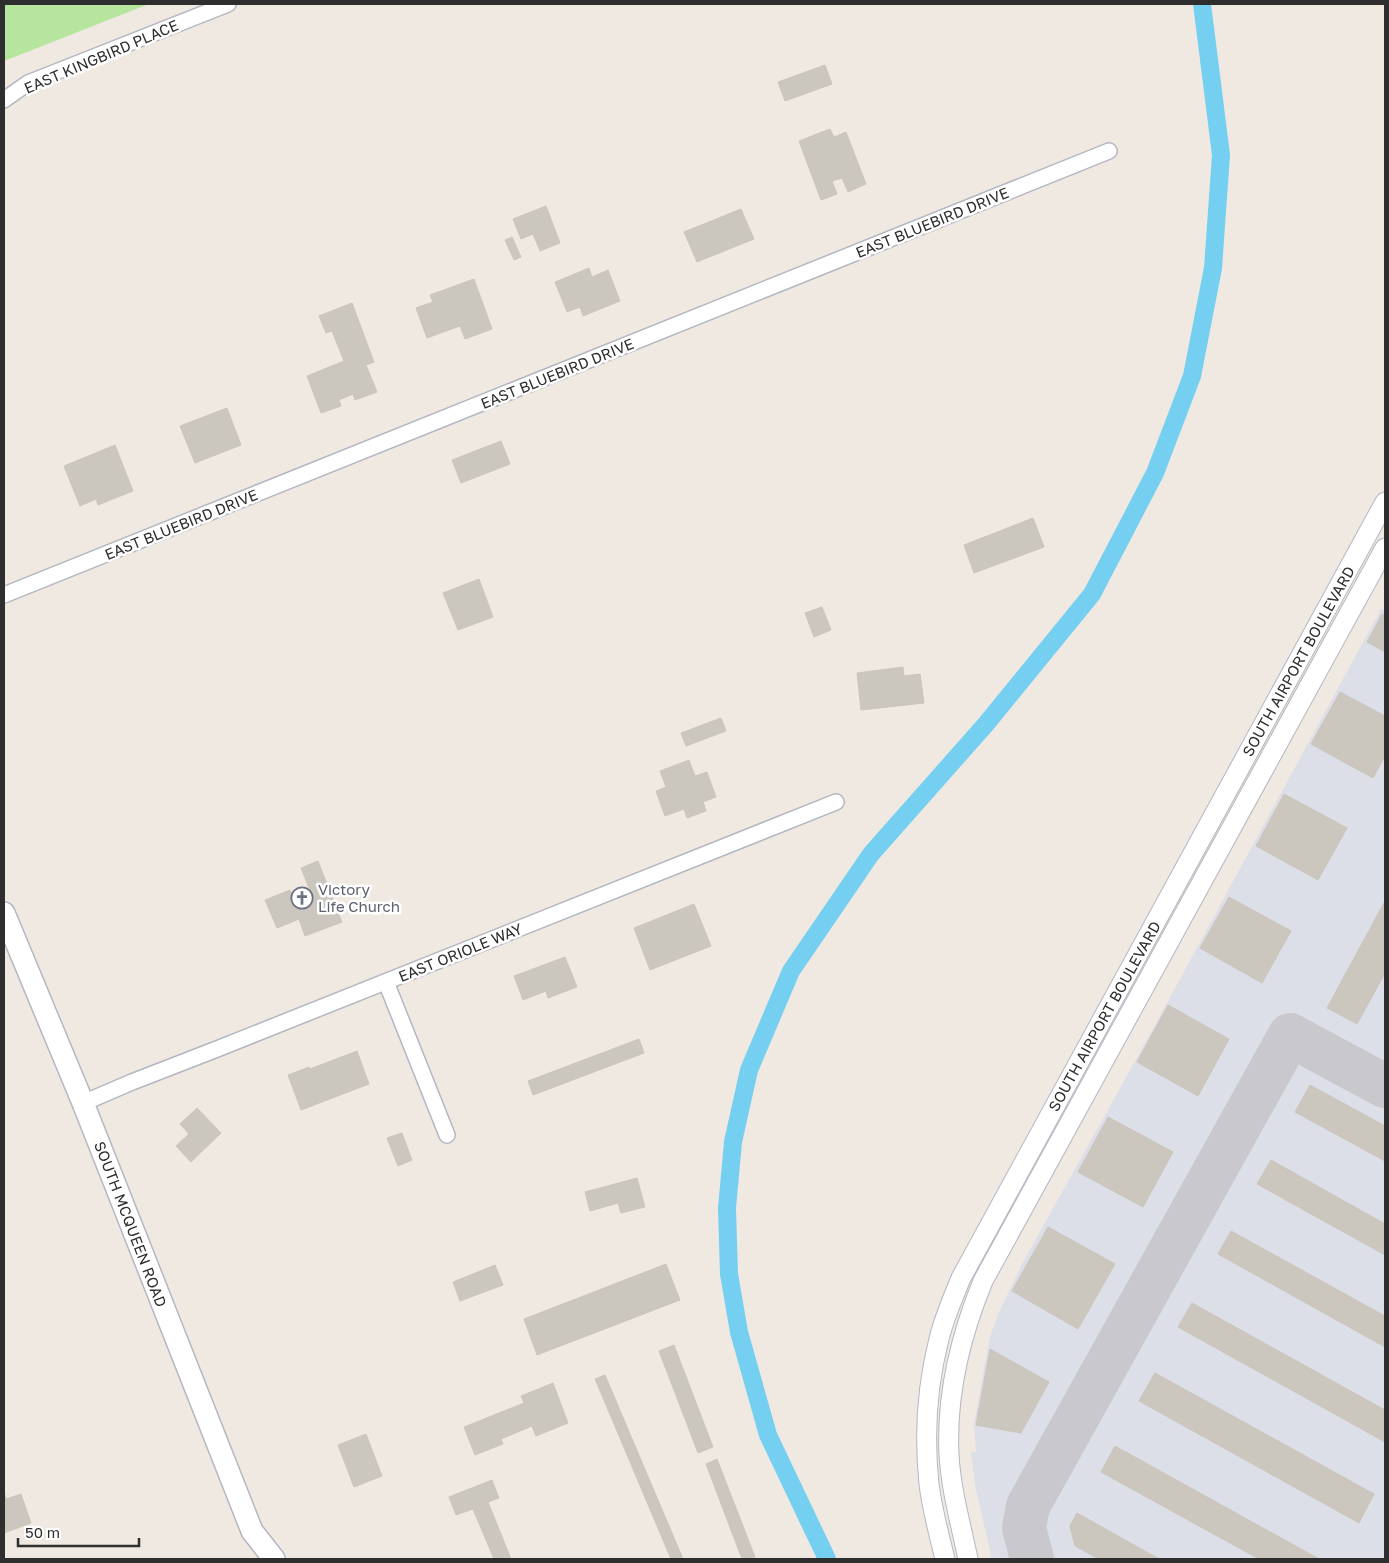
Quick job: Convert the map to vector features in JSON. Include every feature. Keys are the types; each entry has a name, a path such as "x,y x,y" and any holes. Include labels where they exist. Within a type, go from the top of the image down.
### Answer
{"main road":[{"name":"SOUTH MCQUEEN ROAD","path":"5,913 83,1103 252,1531 274,1559"},
{"name":"SOUTH MCQUEEN ROAD","path":"252,1531 253,1559"}],"street":[{"name":"EAST KINGBIRD PLACE","path":"4,100 28,84 228,4"},
{"name":"EAST BLUEBIRD DRIVE","path":"4,595 1110,151"},
{"name":"SOUTH AIRPORT BOULEVARD","path":"945,1559 929,1486 927,1418 932,1372 939,1338 948,1309 961,1278 981,1240 1385,502"},
{"name":"SOUTH AIRPORT BOULEVARD","path":"968,1559 952,1483 948,1424 952,1383 960,1349 970,1314 983,1281 1385,548"},
{"path":"1352,562 1372,573"},
{"name":"EAST ORIOLE WAY","path":"83,1103 836,802"},
{"path":"386,982 447,1135"}],"shaded area":[{"path":"1381,609 1385,610 1385,1559 992,1559 975,1485 971,1452 976,1452 974,1424 990,1336 1001,1308 1022,1264 1148,1038"}],"green space":[{"path":"4,4 149,4 4,61"}],"building":[{"path":"825,65 832,84 785,101 778,82"},
{"path":"830,129 834,137 846,132 866,184 848,192 842,178 832,181 837,194 821,200 799,141"},
{"path":"546,206 560,243 540,251 533,234 521,239 513,219"},
{"path":"741,209 754,239 697,262 684,232"},
{"path":"512,237 521,257 514,260 505,240"},
{"path":"589,268 592,277 608,270 620,301 583,316 580,307 567,312 555,282"},
{"path":"474,279 492,329 465,339 460,326 427,338 416,308 433,302 430,295"},
{"path":"352,303 374,362 366,365 377,392 355,400 353,394 339,400 341,406 321,413 307,376 344,361 332,331 326,333 319,316"},
{"path":"227,408 241,445 195,463 180,426"},
{"path":"501,441 510,464 461,483 452,460"},
{"path":"115,445 133,491 98,505 96,499 80,506 64,466"},
{"path":"1033,518 1044,547 974,573 964,545"},
{"path":"479,579 493,617 458,630 443,593"},
{"path":"822,607 831,630 814,637 805,613"},
{"path":"1382,614 1385,616 1385,652 1367,642"},
{"path":"903,667 904,676 920,674 924,703 861,710 857,673"},
{"path":"1340,692 1385,716 1385,756 1373,778 1311,744"},
{"path":"721,718 726,731 686,746 681,733"},
{"path":"689,760 695,776 707,772 716,797 703,802 706,811 687,818 684,809 665,816 656,791 666,787 660,771"},
{"path":"1284,794 1347,828 1318,880 1256,846"},
{"name":"Victory Life Church","path":"318,861 342,922 305,936 299,919 277,928 265,900 290,890 292,895 309,888 301,868"},
{"path":"1229,897 1291,931 1262,983 1200,948"},
{"path":"1385,901 1385,973 1357,1024 1327,1008"},
{"path":"694,904 711,946 650,970 634,928"},
{"path":"565,957 577,987 548,998 546,991 523,1000 514,976"},
{"path":"1168,1005 1229,1039 1198,1096 1137,1062"},
{"path":"639,1039 644,1053 533,1095 528,1081"},
{"path":"357,1051 369,1084 301,1110 288,1075 309,1067 310,1069"},
{"path":"1310,1085 1385,1126 1385,1161 1295,1112"},
{"path":"197,1108 221,1133 191,1162 176,1146 189,1134 180,1124"},
{"path":"1108,1117 1173,1152 1143,1207 1078,1172"},
{"path":"402,1133 412,1160 398,1166 387,1138"},
{"path":"1271,1160 1385,1224 1385,1255 1257,1184"},
{"path":"637,1178 645,1207 621,1213 618,1203 590,1211 585,1192"},
{"path":"1048,1227 1115,1264 1078,1329 1012,1291"},
{"path":"1231,1231 1385,1316 1385,1347 1218,1254"},
{"path":"666,1264 680,1300 537,1355 524,1319"},
{"path":"495,1265 503,1285 460,1301 453,1282"},
{"path":"1192,1303 1385,1410 1385,1442 1178,1327"},
{"path":"674,1345 713,1447 698,1453 659,1351"},
{"path":"990,1349 1049,1382 1021,1433 976,1425"},
{"path":"1155,1373 1374,1494 1359,1523 1139,1401"},
{"path":"605,1375 683,1559 671,1559 595,1379"},
{"path":"553,1383 568,1423 536,1436 532,1426 501,1439 503,1444 475,1455 464,1427 524,1403 521,1396"},
{"path":"366,1434 382,1476 354,1487 338,1445"},
{"path":"1115,1446 1319,1559 1259,1559 1101,1472"},
{"path":"717,1459 755,1557 750,1559 742,1559 706,1464"},
{"path":"492,1480 499,1498 488,1502 511,1559 494,1559 473,1509 456,1515 449,1497"},
{"path":"4,1492 6,1499 21,1494 31,1523 4,1533"},
{"path":"1077,1513 1159,1559 1099,1559 1075,1546 1070,1526"}],"waterway":[{"path":"827,1559 768,1435 739,1332 729,1274 727,1208 733,1142 749,1070 791,971 871,854 986,724 1092,594 1155,473 1192,376 1213,268 1221,155 1202,4"}],"taxiway":[{"path":"1032,1559 1024,1528 1028,1506 1290,1035 1385,1086"}],"place":[{"name":"Victory Life Church","path":"302,898"}]}
